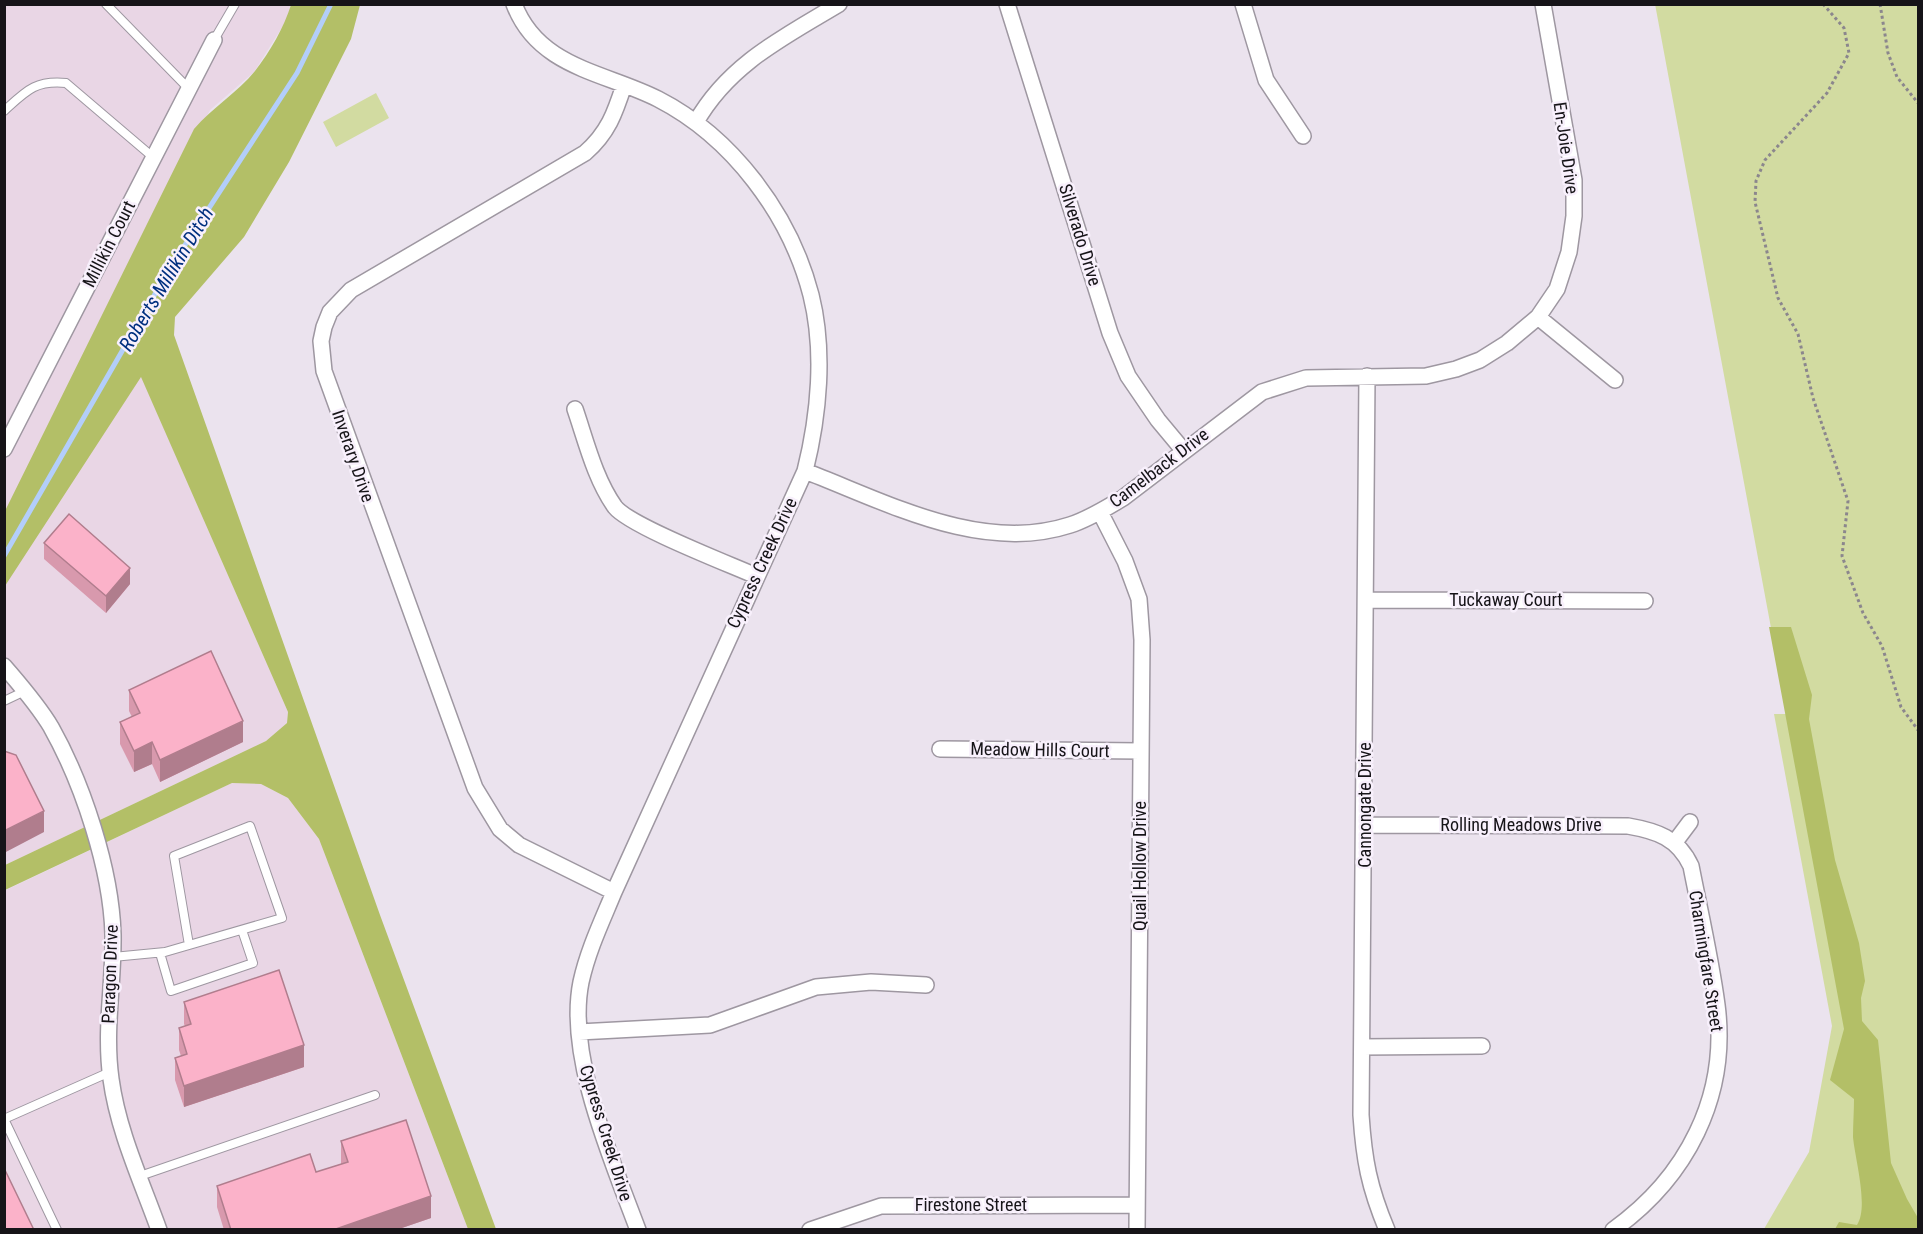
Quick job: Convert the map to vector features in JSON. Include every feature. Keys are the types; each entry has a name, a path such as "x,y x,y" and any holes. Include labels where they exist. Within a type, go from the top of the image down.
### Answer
{"street":[{"name":"Cypress Creek Drive","path":"514,4 527,29 556,56 584,71 655,98 696,122 730,152 782,221 811,295 818,360 818,394 813,437 805,471 614,892 589,952 581,983 578,1009 579,1032 592,1097 638,1230"},
{"path":"696,122 708,100 755,54 839,4"},
{"name":"Silverado Drive","path":"1007,4 1110,333 1128,376 1158,420 1184,450"},
{"path":"1243,4 1266,80 1304,135"},
{"name":"En-Joie Drive","path":"1507,343 1538,317 1557,289 1569,252 1574,216 1574,180 1543,4"},
{"name":"Millikin Court","path":"4,449 214,40"},
{"name":"Inverary Drive","path":"614,892 519,845 500,829 474,788 351,453 324,371 321,341 330,312 351,290 585,153 611,124 624,85"},
{"path":"1538,317 1615,380"},
{"name":"Camelback Drive","path":"805,471 939,523 974,529 1034,532 1070,525 1100,512 1123,498 1262,392 1306,378 1426,376 1456,369 1480,360 1507,343"},
{"name":"Cannongate Drive","path":"1367,376 1361,1115 1364,1162 1387,1230"},
{"path":"575,409 599,477 616,509 647,528 756,576"},
{"name":"Quail Hollow Drive","path":"1100,512 1125,561 1139,599 1142,640 1137,1230"},
{"name":"Tuckaway Court","path":"1366,600 1645,601"},
{"name":"Paragon Drive","path":"4,666 25,690 50,726 64,753 100,849 112,909 113,957 107,1020 110,1072 118,1113 159,1230"},
{"name":"Meadow Hills Court","path":"940,748 1141,751"},
{"path":"1675,842 1690,822"},
{"name":"Rolling Meadows Drive","path":"1364,825 1628,826 1653,830 1675,842"},
{"name":"Charmingfare Street","path":"1613,1230 1658,1192 1678,1167 1707,1106 1716,1077 1719,1048 1717,1007 1691,866 1685,853 1675,842"},
{"path":"579,1032 710,1025 816,987 871,982 926,985"},
{"path":"1362,1047 1482,1046"},
{"name":"Firestone Street","path":"810,1230 881,1206 1137,1205"}],"lane":[{"path":"106,4 189,89"},
{"path":"214,40 235,4"},
{"path":"4,111 27,90 48,81 66,83 154,158"},
{"path":"4,701 25,690"},
{"path":"113,957 160,953 189,945 242,930 282,918 250,826 174,856 189,945"},
{"path":"160,953 171,991 254,963 242,930"},
{"path":"57,1230 4,1119 110,1072"},
{"path":"140,1176 375,1095"}],"path":[{"path":"1823,4 1844,28 1849,53 1827,93 1765,160 1756,181 1755,202 1778,298 1798,334 1813,398 1848,501 1842,556 1863,613 1882,646 1901,707 1918,730"},
{"path":"1880,4 1888,53 1897,77 1918,103"}],"shaded area":[{"path":"5,5 291,5 286,21 254,72 210,110 5,513"},
{"path":"141,376 288,712 287,723 266,741 5,865 4,586"},
{"path":"232,783 261,784 288,798 319,839 468,1229 5,1229 4,891"}],"green space":[{"path":"1655,4 1918,5 1918,1229 1764,1229 1809,1152 1832,1026 1774,714 1787,714"},
{"path":"291,5 360,5 351,39 289,162 244,237 175,317 174,335 380,915 496,1229 468,1229 319,839 288,798 261,784 232,783 5,890 5,865 266,741 287,723 288,712 141,377 5,586 4,513 194,129 255,71 276,39"},
{"path":"376,93 389,118 336,147 323,122"},
{"path":"1769,627 1791,627 1812,695 1809,719 1835,860 1859,943 1865,981 1861,998 1862,1021 1878,1040 1891,1163 1918,1218 1918,1229 1835,1229 1839,1222 1857,1225 1862,1207 1853,1137 1854,1099 1830,1080 1844,1029"}],"building":[{"path":"69,514 130,568 106,596 44,543"},
{"path":"211,651 243,721 160,760 152,742 134,751 120,722 140,713 129,690"},
{"path":"4,751 16,755 44,811 4,831"},
{"path":"279,970 304,1045 184,1086 175,1058 187,1054 179,1028 191,1024 184,1002"},
{"path":"406,1120 431,1196 333,1230 231,1230 217,1186 310,1154 316,1172 348,1162 341,1141"},
{"path":"4,1168 34,1230 4,1230"}],"waterway":[{"name":"Roberts Millikin Ditch","path":"4,556 170,268 297,73 331,4"}]}
